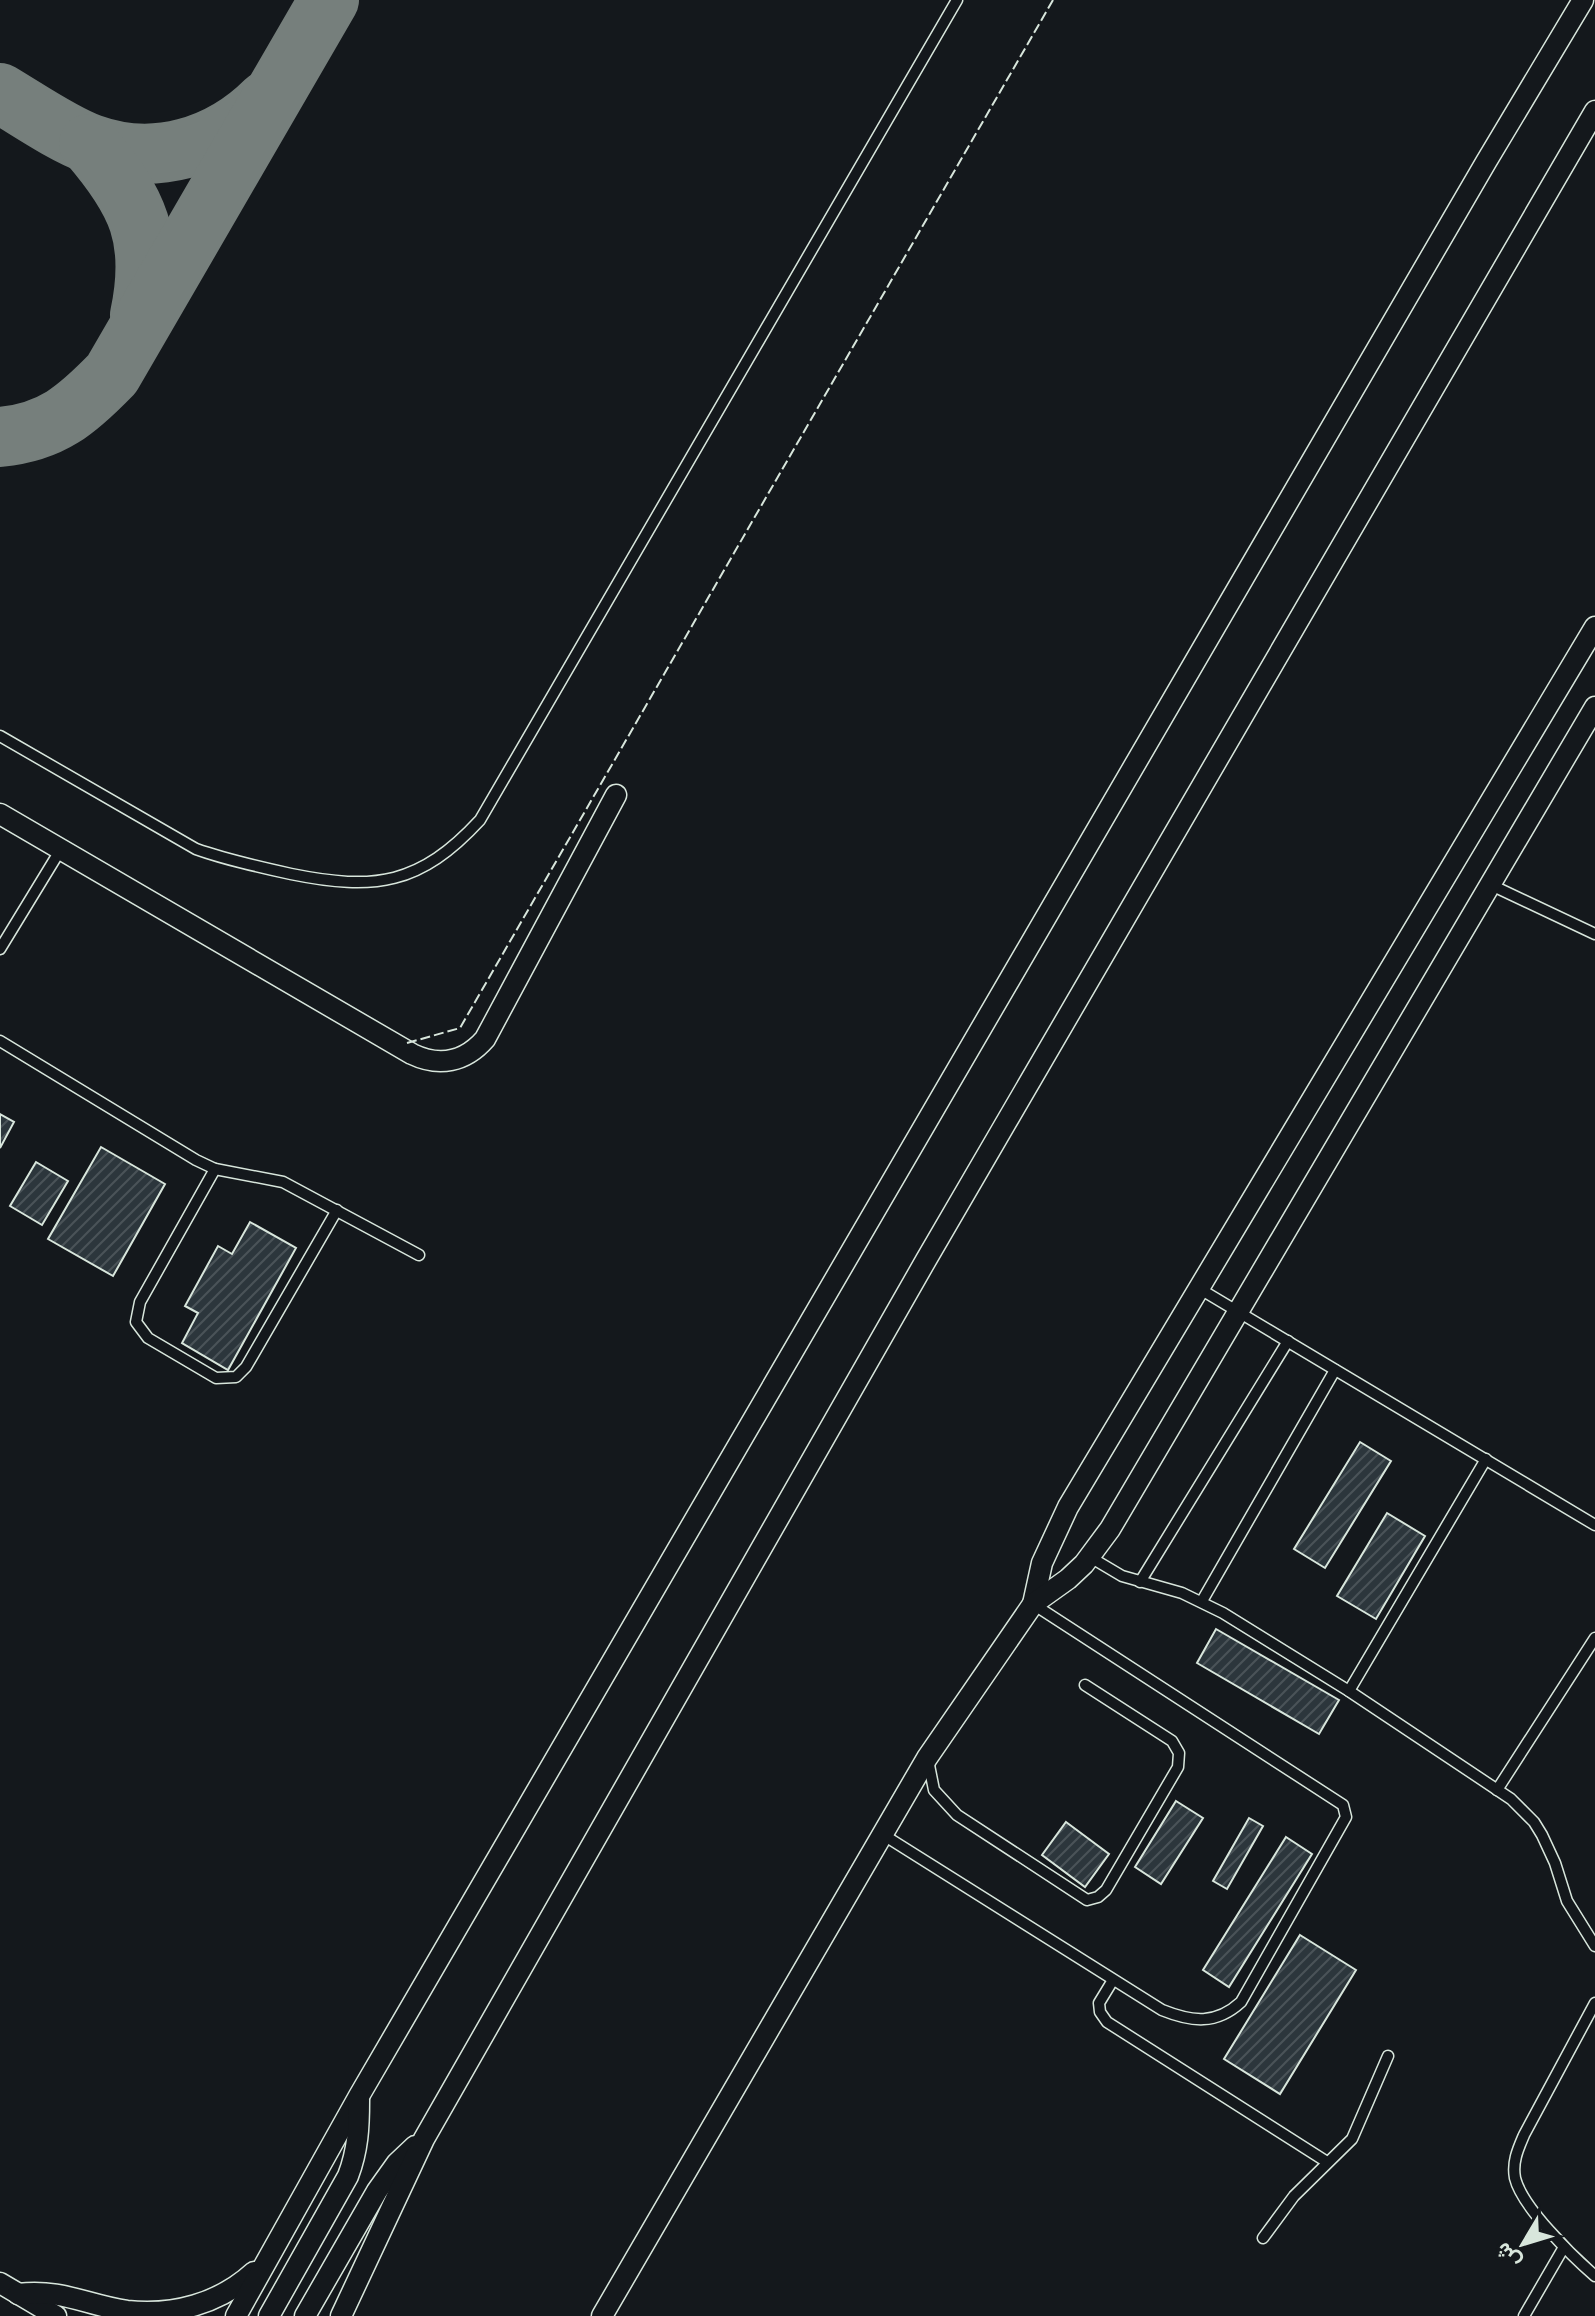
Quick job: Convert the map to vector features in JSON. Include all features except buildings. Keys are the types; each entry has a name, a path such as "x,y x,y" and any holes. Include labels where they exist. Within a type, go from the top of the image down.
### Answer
{"street":[{"path":"236,2316 359,2096 1583,0"},
{"path":"341,2316 424,2139 926,1260 1595,111"},
{"path":"1033,1604 1042,1563 1057,1525 1595,627"},
{"path":"602,2316 927,1758 1033,1604 1068,1579 1090,1557 1110,1529 1595,707"},
{"path":"0,814 412,1054 423,1059 447,1062 469,1054 485,1039 616,795"},
{"path":"269,2316 348,2176 356,2155 359,2096"},
{"path":"305,2316 382,2184 397,2163 424,2139"},
{"path":"9,2288 62,2294 126,2311 171,2312 193,2308 234,2289 267,2257"},
{"path":"9,2288 56,2316"}],"lane":[{"path":"0,736 196,849 223,859 333,883 369,884 429,866 456,846 480,820 957,0"},
{"path":"0,949 61,849"},
{"path":"1489,884 1595,934"},
{"path":"0,1041 196,1160 215,1169 283,1182 419,1255"},
{"path":"215,1169 140,1302 136,1315 139,1328 148,1338 216,1378 236,1377 246,1367 337,1210"},
{"path":"1200,1289 1595,1525"},
{"path":"1140,1582 1288,1341"},
{"path":"1202,1601 1335,1370"},
{"path":"1349,1691 1486,1459"},
{"path":"1090,1557 1108,1569 1140,1582 1202,1601 1349,1691 1523,1810 1542,1835 1567,1901 1595,1946"},
{"path":"882,1834 1162,2010 1200,2021 1218,2017 1241,2002 1346,1817 1346,1811 1333,1797 1033,1604"},
{"path":"1497,1790 1595,1638"},
{"path":"927,1758 934,1790 957,1815 1087,1900 1098,1897 1106,1890 1178,1767 1179,1753 1172,1741 1085,1685"},
{"path":"1113,1980 1099,2003 1100,2012 1107,2022 1327,2162"},
{"path":"1593,2270 1564,2247 1520,2190 1514,2168 1515,2157 1595,2003"},
{"path":"1263,2238 1294,2196 1344,2148 1358,2128 1388,2056"},
{"path":"1524,2316 1564,2247"}],"taxiway":[{"path":"0,437 35,430 62,417 112,374 329,0"},
{"path":"0,93 80,140 115,151 138,153 162,153 207,141 248,117 266,101"},
{"path":"89,144 120,184 139,222 146,264 140,315"}],"fence":[{"path":"407,1043 460,1028 1053,0"}]}
